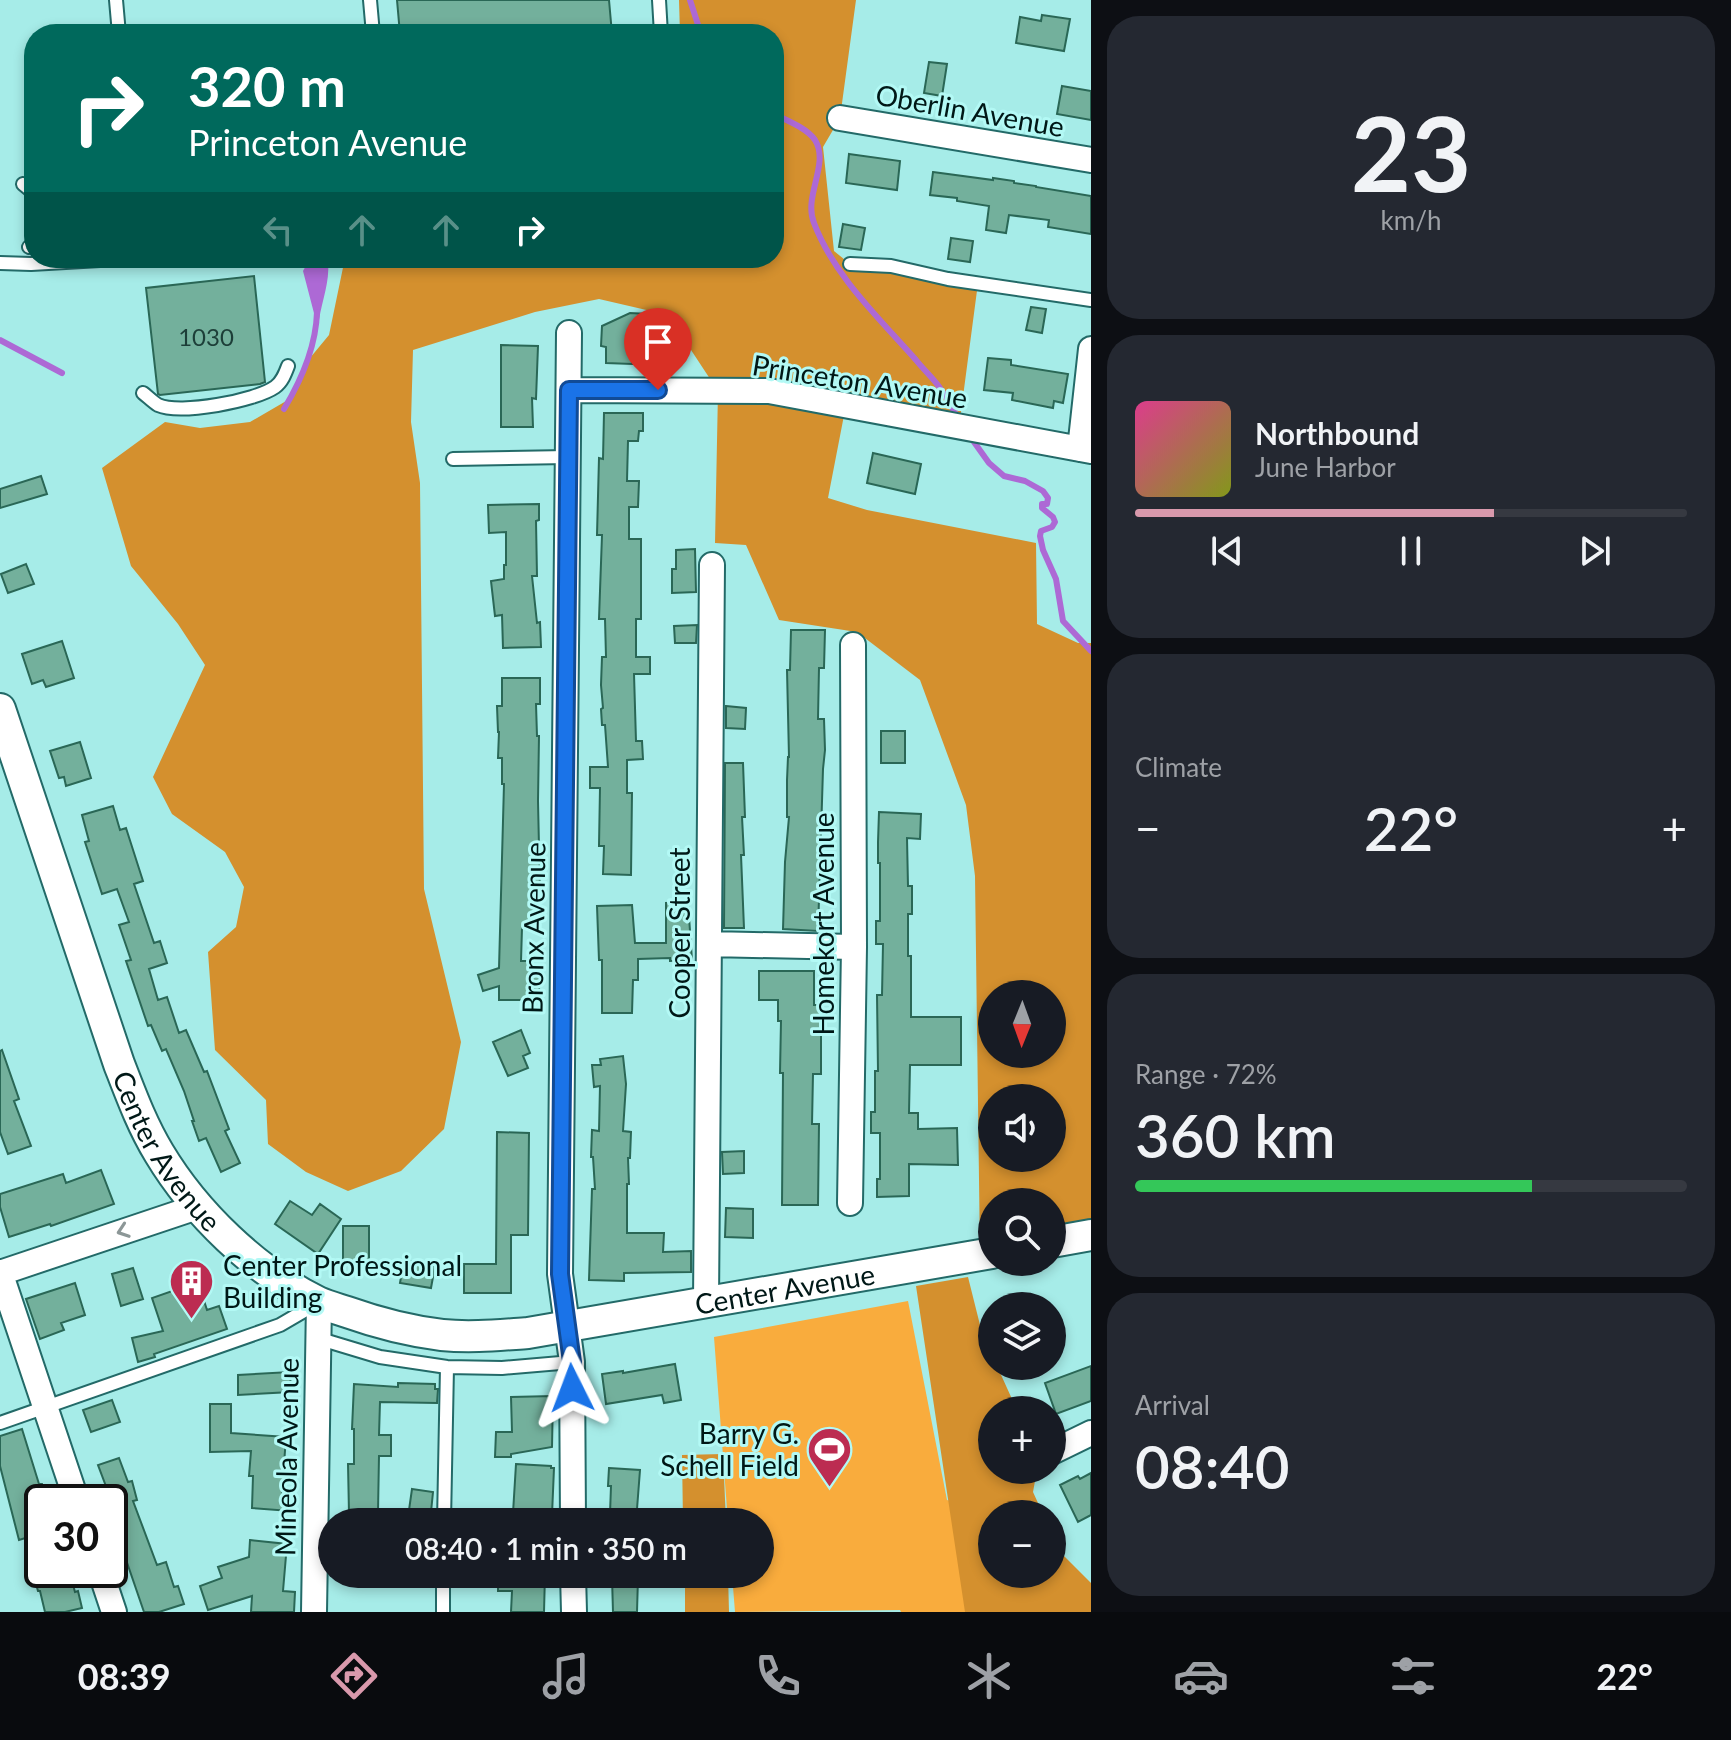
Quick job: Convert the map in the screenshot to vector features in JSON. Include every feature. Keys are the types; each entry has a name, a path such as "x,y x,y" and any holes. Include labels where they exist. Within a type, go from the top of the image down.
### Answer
{"street":[{"name":"Oberlin Avenue","path":"840,118 1091,160"},
{"name":"Bronx Avenue","path":"569,333 560,1274 572,1362 573,1508"},
{"path":"1085,450 1091,349"},
{"name":"Princeton Avenue","path":"569,390 769,391 1085,450"},
{"name":"Cooper Street","path":"706,1302 712,565"},
{"name":"Homekort Avenue","path":"850,1203 854,947 853,645"},
{"name":"Center Avenue","path":"0,709 119,1064 137,1113 158,1153 197,1207 216,1227 251,1258 319,1302 387,1326 444,1335 486,1336 528,1333 978,1255"},
{"path":"709,944 854,947"},
{"path":"71,1484 0,1272 197,1207"},
{"path":"1066,1239 1091,1235"},
{"name":"Mineola Avenue","path":"314,1612 319,1302"},
{"path":"1066,1445 1091,1433"},
{"path":"106,1588 114,1612"},
{"path":"573,1588 574,1612"}],"lane":[{"path":"116,0 118,24"},
{"path":"370,0 372,24"},
{"path":"659,0 660,24"},
{"path":"0,263 24,264"},
{"path":"850,264 891,266 948,279 1091,300"},
{"path":"143,393 158,405 176,408 230,403 274,388 284,377 288,366"},
{"path":"453,459 568,457"},
{"path":"0,1423 280,1325 319,1302"},
{"path":"317,1338 380,1357 447,1367 502,1368 572,1362"},
{"path":"444,1508 447,1367"},
{"path":"443,1588 443,1612"}],"shaded area":[{"path":"679,0 856,0 840,118 823,147 834,251 850,264 978,283 959,427 846,405 828,498 867,510 1036,543 1037,624 1078,643 1091,643 1091,1235 1066,1239 1066,1188 979,1188 979,1172 1066,1172 1066,1084 978,1084 978,1103 975,876 966,805 920,680 857,632 779,620 746,545 715,543 718,391 668,315 599,299 535,312 413,350 411,422 420,483 424,889 461,1042 444,1129 401,1171 348,1191 306,1172 268,1144 266,1100 215,1050 208,952 236,927 244,887 225,852 172,814 153,777 205,665 178,624 131,566 102,468 165,422 200,428 250,422 293,397 305,364 329,335 343,268 784,268 784,24 680,24"},
{"path":"305,268 328,268 319,320 315,317"},
{"path":"968,1277 978,1317 978,1380 1003,1380 1011,1396 978,1396 978,1484 1034,1484 1033,1492 1037,1500 978,1500 978,1588 1066,1588 1066,1558 1091,1583 1091,1612 965,1612 916,1286"},
{"name":"Barry G. Schell Field","path":"908,1301 947,1500 978,1510 978,1588 989,1588 985,1612 735,1612 733,1588 774,1588 774,1508 727,1508 714,1337"},
{"path":"723,1454 725,1508 683,1508 682,1455"},
{"path":"685,1588 728,1588 729,1612 685,1612"}],"building":[{"path":"397,0 609,0 611,24 399,24"},
{"path":"1042,15 1070,19 1064,51 1016,43 1020,17 1041,21"},
{"path":"929,62 947,64 942,96 924,93"},
{"path":"1062,86 1091,91 1091,120 1057,114"},
{"path":"849,154 900,161 897,190 846,183"},
{"path":"933,172 1014,181 1091,196 1091,234 1048,227 1049,220 1009,215 1006,233 986,230 989,206 930,195"},
{"path":"843,224 865,228 861,250 839,247"},
{"path":"951,238 973,241 970,262 948,259"},
{"path":"254,276 265,382 158,394 146,288"},
{"path":"1031,307 1046,309 1042,333 1026,330"},
{"path":"630,313 648,314 647,359 632,359 632,364 606,363 606,347 601,346 602,326"},
{"path":"501,345 538,346 536,399 532,398 533,427 501,427"},
{"path":"988,358 1011,360 1011,365 1068,374 1063,403 1054,401 1053,408 1012,400 1013,393 984,390"},
{"path":"604,413 643,413 643,431 639,431 638,441 628,441 627,481 639,481 638,507 629,507 629,539 641,539 641,619 636,619 636,657 650,657 650,674 634,674 636,741 642,741 643,759 627,760 627,793 632,793 631,875 603,874 604,846 599,846 600,788 590,788 590,767 608,767 601,709 602,657 606,657 605,619 599,619 602,535 597,535 599,458 603,459"},
{"path":"873,453 921,464 915,494 867,483"},
{"path":"41,476 47,494 0,508 0,489"},
{"path":"539,504 539,520 536,521 537,576 532,576 541,647 503,648 502,615 495,616 491,581 504,579 506,532 489,533 488,505"},
{"path":"695,549 696,592 672,593 676,550"},
{"path":"26,564 34,584 8,593 1,574"},
{"path":"697,625 696,643 675,643 674,626"},
{"path":"791,630 825,630 824,668 819,668 818,719 824,719 825,750 818,931 783,929 789,817 787,670 790,670"},
{"path":"62,641 74,678 46,687 43,680 32,684 22,654"},
{"path":"502,678 540,678 540,704 536,704 540,892 536,892 535,928 522,928 521,961 529,961 529,967 540,968 539,990 529,989 529,1000 499,1000 499,986 483,991 478,975 499,968 504,784 502,758 498,758 497,706 502,706"},
{"path":"726,706 746,708 745,729 726,728"},
{"path":"881,731 905,731 905,763 881,763"},
{"path":"80,742 91,778 66,786 64,777 59,778 50,751"},
{"path":"725,763 743,763 745,817 742,817 744,855 741,855 744,928 724,928"},
{"path":"113,806 120,830 126,828 143,881 134,884 154,943 160,941 167,963 149,969 158,1000 167,997 179,1033 186,1030 204,1072 207,1071 229,1129 225,1131 240,1163 221,1172 206,1138 199,1141 184,1091 166,1049 162,1051 151,1025 148,1026 126,961 131,960 119,925 129,922 117,889 102,894 85,842 89,841 82,815"},
{"path":"879,812 921,814 920,839 907,838 908,886 912,886 912,914 908,914 911,1017 961,1017 961,1065 910,1065 909,1113 918,1113 918,1129 957,1128 958,1165 909,1164 909,1196 877,1197 880,1133 871,1133 871,1112 875,1112 875,1071 878,1071 877,995 882,995 883,944 876,944 876,921 880,921"},
{"path":"688,902 692,960 638,959 638,980 633,980 632,1013 602,1013 602,960 599,960 597,906 632,905 635,943 666,943 666,903"},
{"path":"759,971 814,971 814,1005 821,1005 821,1074 813,1074 812,1124 819,1124 818,1205 782,1205 781,1021 778,1021 778,1000 759,1000"},
{"path":"521,1030 530,1053 523,1056 528,1068 508,1076 493,1042"},
{"path":"2,1050 19,1099 14,1101 31,1146 8,1154 0,1132"},
{"path":"623,1056 626,1084 623,1131 631,1132 627,1233 664,1233 663,1252 691,1251 691,1272 624,1273 624,1281 589,1280 592,1189 595,1189 592,1130 599,1131 600,1086 594,1087 592,1065 601,1065 600,1059"},
{"path":"497,1132 529,1133 528,1235 511,1235 511,1293 464,1293 464,1264 496,1264"},
{"path":"744,1151 744,1173 723,1174 722,1152"},
{"path":"101,1170 114,1204 9,1237 0,1207 0,1194 63,1174 66,1183"},
{"path":"290,1201 312,1215 320,1204 341,1219 318,1254 275,1224"},
{"path":"726,1208 753,1209 753,1238 725,1237"},
{"path":"343,1226 369,1226 369,1264 343,1264"},
{"path":"404,1260 435,1266 431,1288 400,1283"},
{"path":"133,1268 143,1299 121,1306 112,1274"},
{"name":"Center Professional Building","path":"198,1282 207,1310 219,1306 227,1329 138,1362 132,1338 163,1331 152,1298"},
{"path":"75,1283 85,1315 61,1323 64,1330 40,1339 26,1299"},
{"path":"675,1364 681,1400 664,1403 662,1395 606,1404 602,1374"},
{"path":"1091,1366 1091,1401 1066,1410 1066,1396 1050,1396 1045,1383 1066,1380 1066,1375"},
{"path":"290,1372 291,1392 238,1395 238,1375"},
{"path":"398,1383 435,1384 435,1389 438,1389 437,1403 380,1402 379,1435 391,1435 391,1456 379,1456 378,1508 349,1508 348,1464 354,1464 354,1384 398,1387"},
{"path":"553,1396 552,1447 511,1454 511,1457 495,1457 496,1432 512,1432 511,1397"},
{"path":"112,1400 120,1422 91,1432 83,1410"},
{"path":"210,1404 231,1404 231,1433 286,1437 282,1492 291,1492 290,1511 252,1508 253,1476 249,1476 251,1451 210,1452"},
{"path":"22,1429 39,1484 24,1484 24,1538 19,1540 0,1466 0,1436"},
{"path":"119,1458 128,1482 132,1481 137,1500 133,1501 157,1565 166,1562 174,1587 178,1586 184,1604 159,1612 144,1612 128,1565 128,1484 105,1484 98,1465"},
{"path":"516,1464 554,1468 552,1508 513,1508"},
{"path":"609,1468 640,1470 637,1508 610,1508 611,1486 608,1486"},
{"path":"1091,1473 1091,1515 1078,1522 1060,1485 1078,1476 1080,1479"},
{"path":"412,1489 433,1492 431,1508 409,1508"},
{"path":"250,1540 287,1544 283,1591 295,1592 294,1612 251,1612 252,1596 208,1610 200,1586 222,1578 218,1567 249,1557"},
{"path":"37,1588 74,1588 75,1592 78,1591 82,1608 45,1612"},
{"path":"498,1588 545,1588 544,1612 511,1612 512,1591 498,1591"},
{"path":"612,1588 638,1588 637,1612 613,1612"}],"waterway":[{"path":"690,0 698,24"},
{"path":"784,119 807,132 819,149 812,213 833,261 859,296 937,384 959,419"},
{"path":"284,409 307,362 317,312"},
{"path":"0,340 62,373"},
{"path":"969,435 989,463 1004,476 1025,481 1043,491 1048,498 1042,508 1055,522 1052,527 1041,531 1043,550 1056,579 1063,621 1091,651"}],"place":[{"name":"Center Professional Building","path":"192,1320"},
{"name":"Barry G. Schell Field","path":"830,1488"}],"route":[{"path":"572,1388 572,1362 560,1274 569,390 658,390"}]}
